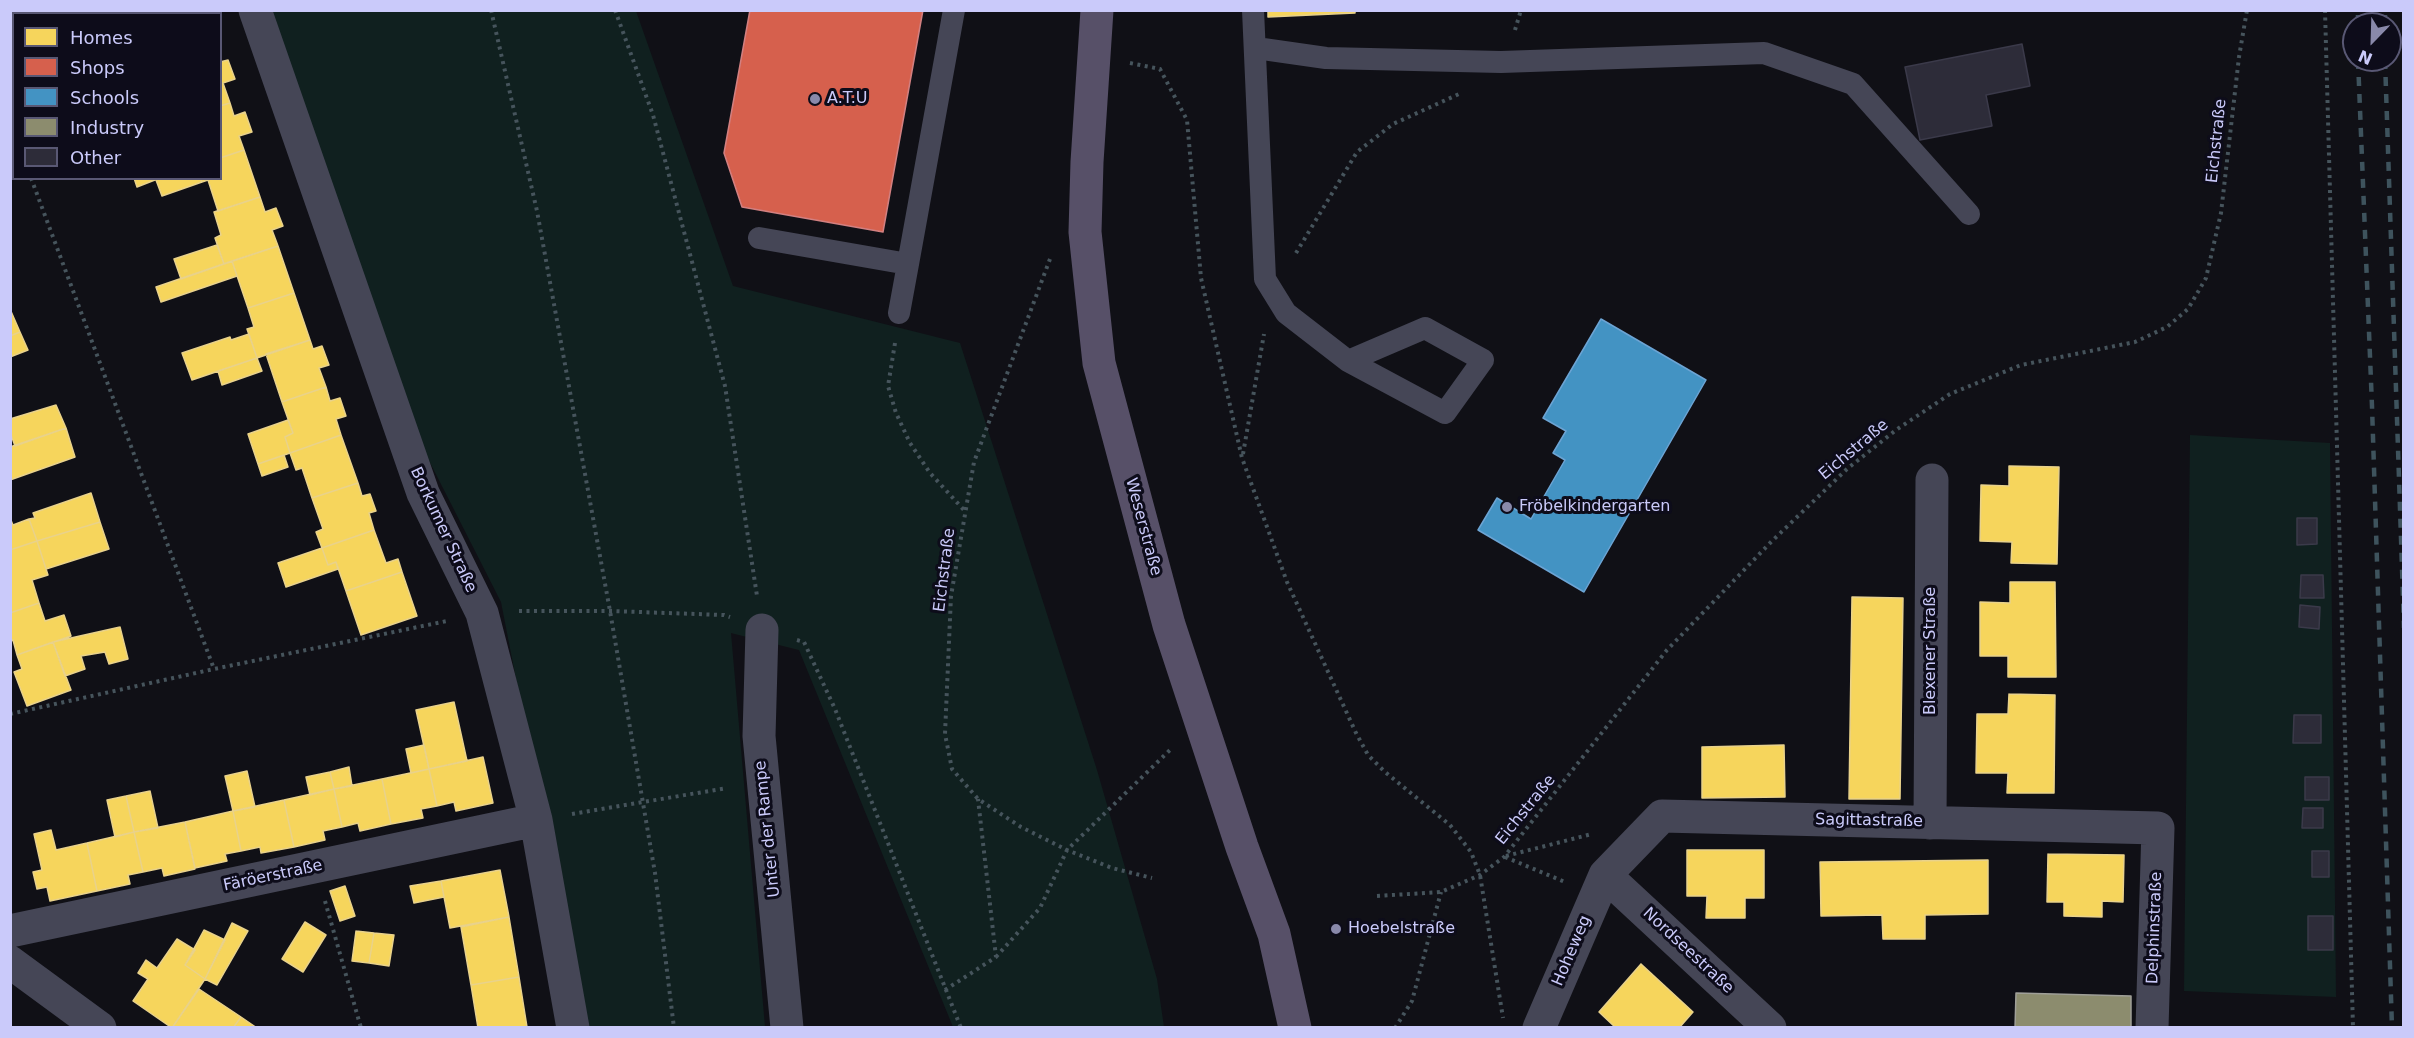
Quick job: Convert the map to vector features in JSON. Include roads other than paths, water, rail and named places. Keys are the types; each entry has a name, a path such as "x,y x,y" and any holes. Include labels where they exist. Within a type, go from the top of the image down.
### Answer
{"main road":[{"name":"Weserstraße","path":"1097,10 1085,232 1099,363 1169,625 1274,934 1295,1028"}],"street":[{"name":"Borkumer Straße","path":"255,10 423,493 482,613 536,820 573,1028"},
{"name":"Blexener Straße","path":"1930,823 1932,480"},
{"name":"Unter der Rampe","path":"762,630 759,736 787,1028"},
{"name":"Sagittastraße","path":"1605,875 1662,816 2158,828"},
{"name":"Färöerstraße","path":"10,931 536,820"},
{"name":"Delphinstraße","path":"2152,1028 2158,828"},
{"name":"Hoheweg","path":"1539,1028 1605,875"},
{"name":"Nordseestraße","path":"1605,875 1770,1028"},
{"path":"10,962 100,1028"}],"lane":[{"path":"899,313 954,10"},
{"path":"1253,10 1265,279 1286,313 1348,361 1445,413 1483,360 1425,328 1348,361"},
{"path":"1256,48 1326,58 1501,62 1764,53 1853,84 1969,214"},
{"path":"759,238 908,264"}],"railway":[{"path":"2358,72 2372,406 2392,1028"},
{"path":"2385,72 2404,628"}],"place":[{"name":"A.T.U","path":"815,99"},
{"name":"Fröbelkindergarten","path":"1507,507"},
{"name":"Hoebelstraße","path":"1336,929"}]}
